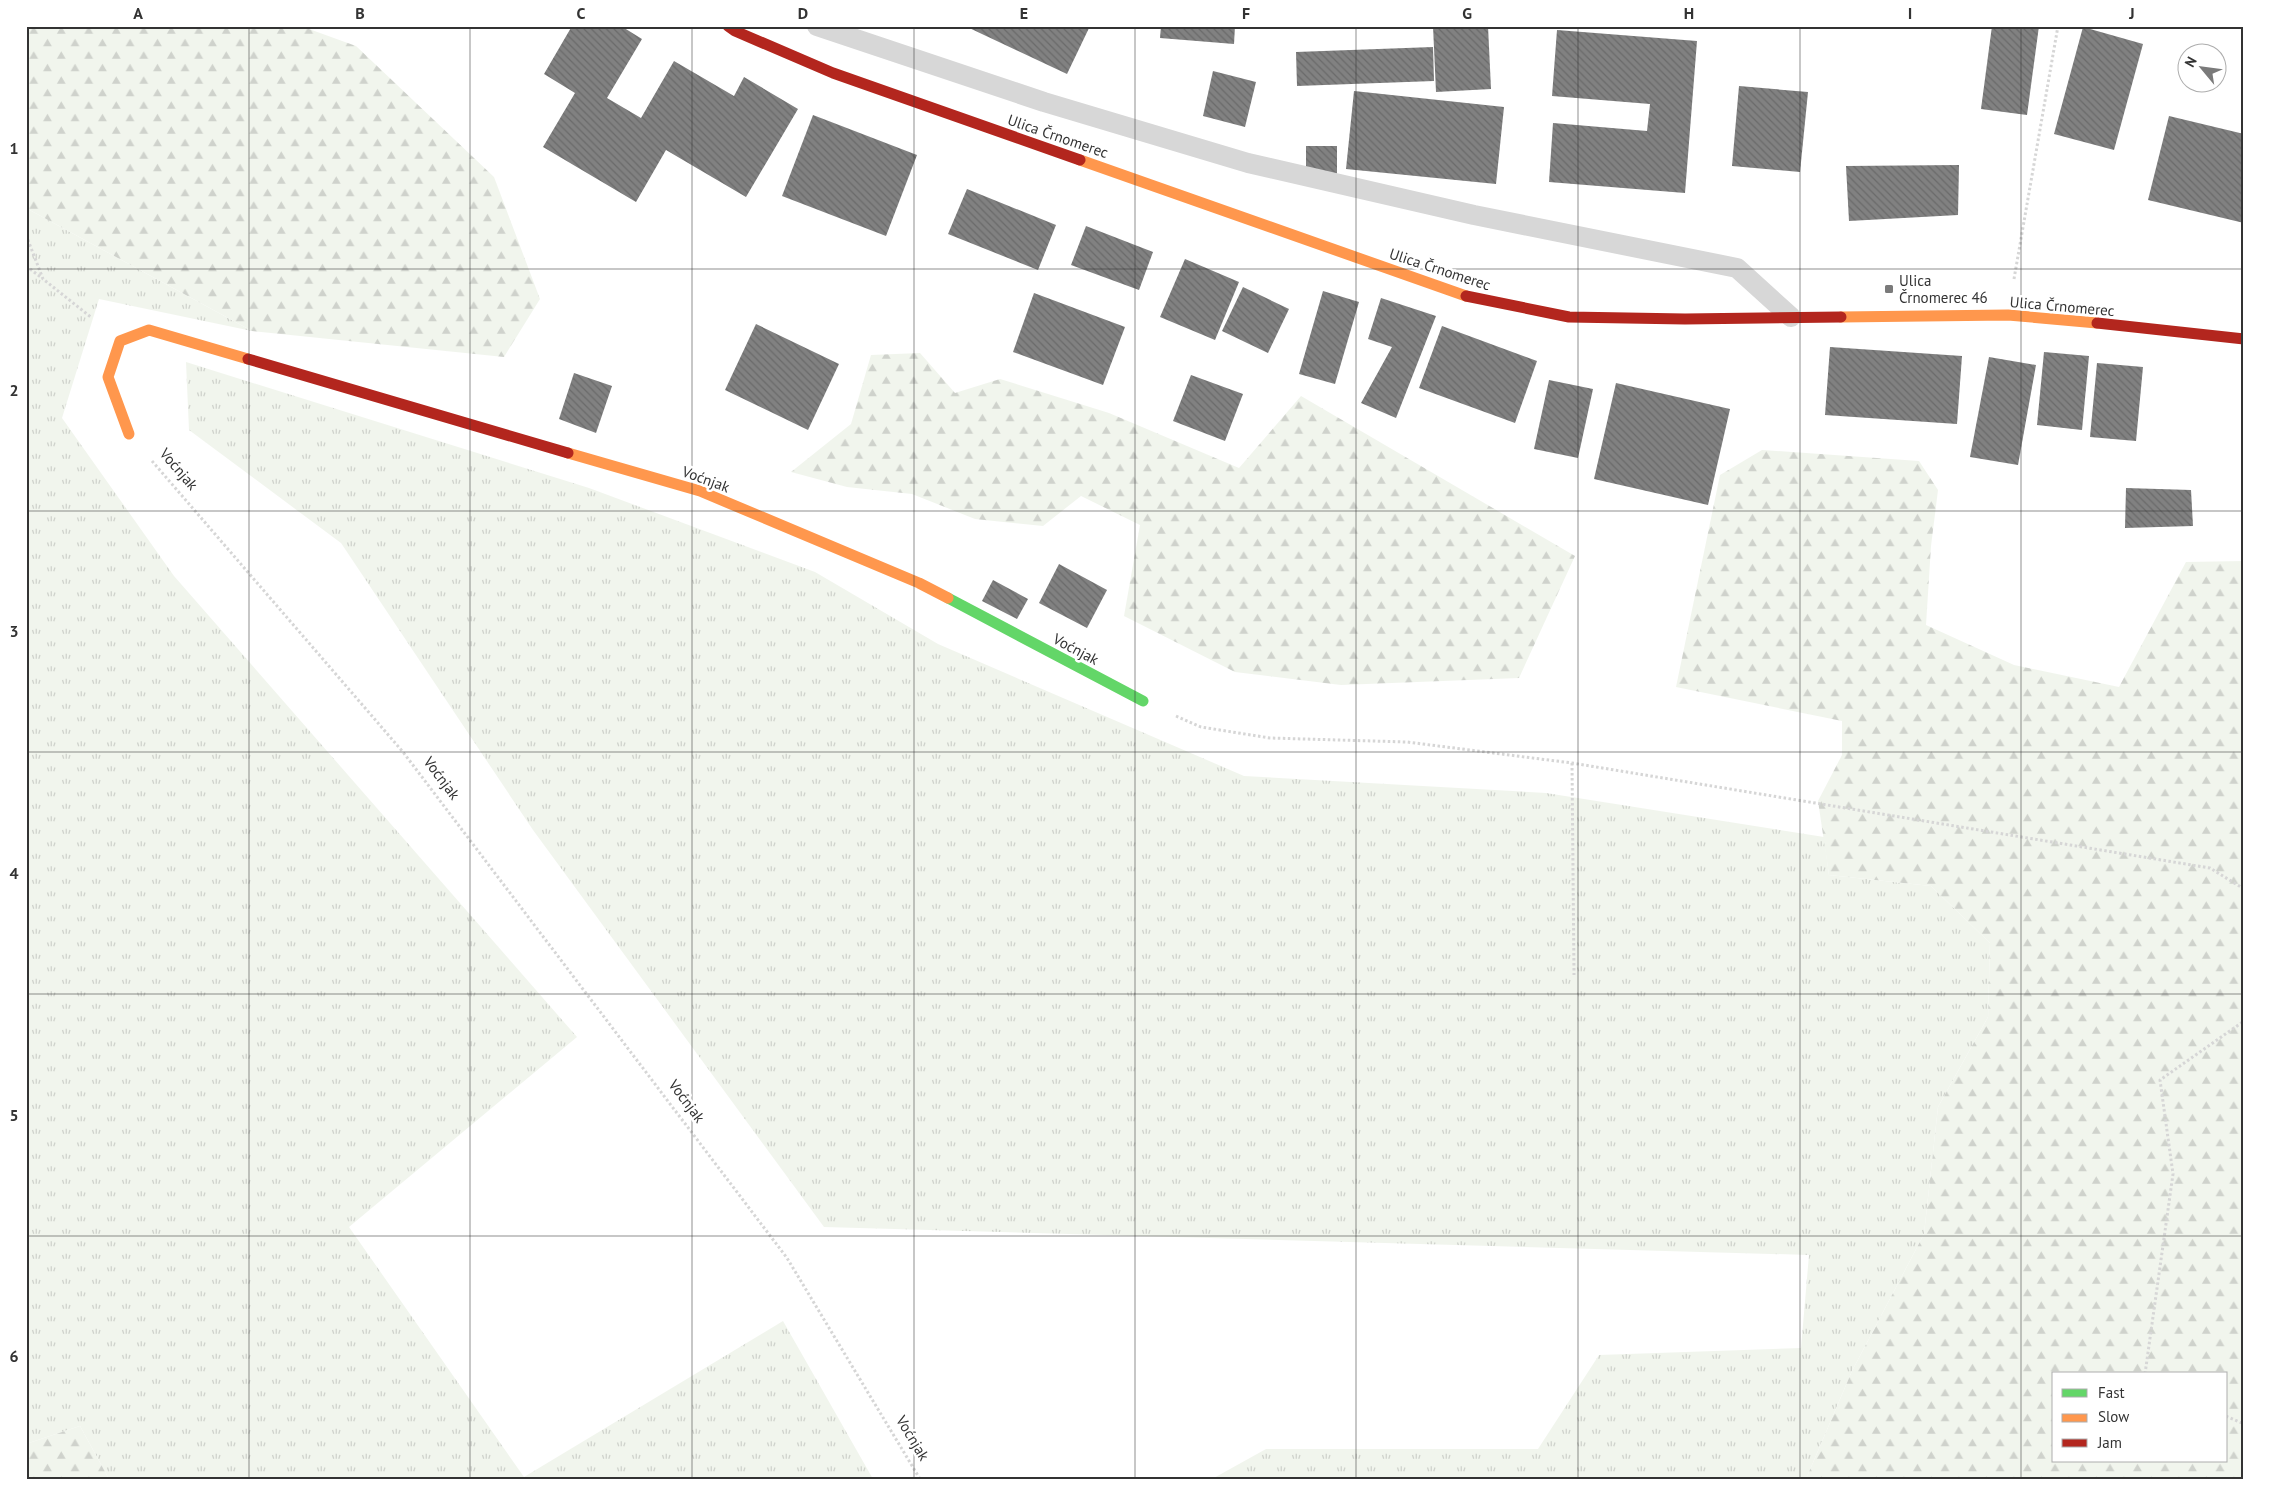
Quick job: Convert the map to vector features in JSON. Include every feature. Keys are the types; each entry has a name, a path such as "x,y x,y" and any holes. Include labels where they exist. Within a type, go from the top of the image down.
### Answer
{"street":[{"name":"Ulica Črnomerec","path":"728,26 735,31 833,72 1466,296 1569,317 1685,319 2008,315 2212,334 2244,339"},
{"name":"Voćnjak","path":"120,341 149,330 700,491 919,583 1143,701"},
{"path":"120,341 108,377 129,434"}],"lane":[{"path":"817,26 1044,102 1248,163 1474,215 1738,268 1791,317"}],"path":[{"path":"2012,289 2058,26"},
{"path":"26,235 44,278"},
{"path":"26,266 44,278 120,341"},
{"name":"Voćnjak","path":"129,434 403,752 787,1258 920,1479"},
{"path":"1143,701 1201,727 1270,738 1407,742 1572,763 2210,868 2244,889"},
{"path":"1572,763 1574,976"},
{"path":"2146,1372 2173,1174 2160,1080 2244,1021"},
{"path":"2228,1417 2242,1423 2244,1421"}],"green space":[{"path":"26,26 310,26 309,29 356,46 494,177 540,299 504,357 252,331 26,208"},
{"path":"26,208 252,331 99,299 62,418 174,576 577,1037 349,1227 524,1477 783,1321 873,1479 109,1479 80,1426 26,1444"},
{"path":"920,353 955,393 1000,379 1109,413 1239,468 1301,396 1575,556 1519,678 1341,685 1235,672 1124,616 1140,525 1081,496 1043,526 975,519 912,494 847,487 791,472 851,424 871,355"},
{"path":"186,362 589,488 815,572 938,644 1244,776 1546,793 1824,837 1829,875 1931,886 1990,943 1988,1017 1938,1107 1924,1234 1852,1371 1806,1479 1212,1479 1266,1449 1538,1449 1599,1355 1801,1348 1809,1255 824,1227 533,830 341,543 189,430"},
{"path":"1762,450 1919,461 1938,490 1931,546 1926,625 2014,665 2119,687 2186,562 2244,561 2244,1479 1806,1479 1852,1371 1924,1234 1938,1107 1988,1017 1990,943 1931,886 1829,875 1818,801 1842,755 1842,721 1676,687 1720,475"},
{"path":"80,1426 109,1479 26,1479 26,1444"}],"building":[{"path":"572,26 621,26 642,39 607,98 641,118 674,61 734,96 744,77 798,109 746,197 666,150 636,202 543,147 575,93 544,74"},
{"path":"965,26 1090,26 1067,74"},
{"path":"1161,26 1235,26 1234,44 1160,38"},
{"path":"1433,26 1488,26 1491,89 1436,92"},
{"path":"1992,26 2039,26 2027,115 1981,109"},
{"path":"2083,27 2143,44 2114,150 2054,134"},
{"path":"1557,30 1697,41 1685,193 1549,182 1553,123 1647,131 1650,104 1552,96"},
{"path":"1433,47 1434,81 1297,86 1296,52"},
{"path":"1213,71 1256,82 1245,127 1203,116"},
{"path":"1739,86 1808,92 1800,172 1732,166"},
{"path":"1354,91 1504,107 1496,184 1346,169"},
{"path":"813,115 917,155 886,236 782,196"},
{"path":"2169,116 2244,134 2244,223 2148,200"},
{"path":"1306,146 1337,146 1337,175 1306,175"},
{"path":"1959,165 1958,215 1849,221 1846,166"},
{"path":"967,189 1056,225 1038,270 948,234"},
{"path":"1086,226 1153,252 1139,290 1071,265"},
{"path":"1185,259 1239,282 1215,340 1160,317"},
{"path":"1243,287 1289,309 1268,353 1222,331"},
{"path":"1323,291 1359,302 1335,384 1299,374"},
{"path":"1034,293 1125,327 1103,385 1013,352"},
{"path":"1381,298 1436,316 1396,418 1361,403 1392,347 1368,339"},
{"path":"756,324 839,364 808,430 725,390"},
{"path":"1442,326 1537,361 1515,423 1419,388"},
{"path":"1830,347 1962,356 1957,424 1825,415"},
{"path":"2044,352 2089,356 2082,430 2037,425"},
{"path":"1989,357 2036,365 2018,465 1970,457"},
{"path":"2097,363 2143,367 2136,441 2090,437"},
{"path":"574,373 612,386 596,433 559,419"},
{"path":"1191,375 1243,394 1225,441 1173,421"},
{"path":"1549,380 1593,389 1578,458 1534,449"},
{"path":"1616,383 1730,409 1708,505 1594,479"},
{"path":"2126,488 2191,490 2193,526 2125,528"},
{"path":"1059,564 1107,590 1087,628 1039,603"},
{"path":"993,580 1028,599 1017,619 982,601"}],"traffic: fast":[{"path":"948,598 1143,701"}],"traffic: slow":[{"path":"1080,160 1466,296"},
{"path":"1841,317 2008,315 2097,323"},
{"path":"129,434 108,377 120,341 149,330 248,359"},
{"path":"568,453 700,491 919,583 948,598"}],"traffic: jam":[{"path":"728,26 735,31 833,73 1080,160"},
{"path":"1466,296 1569,317 1685,319 1841,317"},
{"path":"2097,323 2244,339"},
{"path":"248,359 568,453"}],"place":[{"name":"Ulica Črnomerec 46","path":"1889,289"}]}
